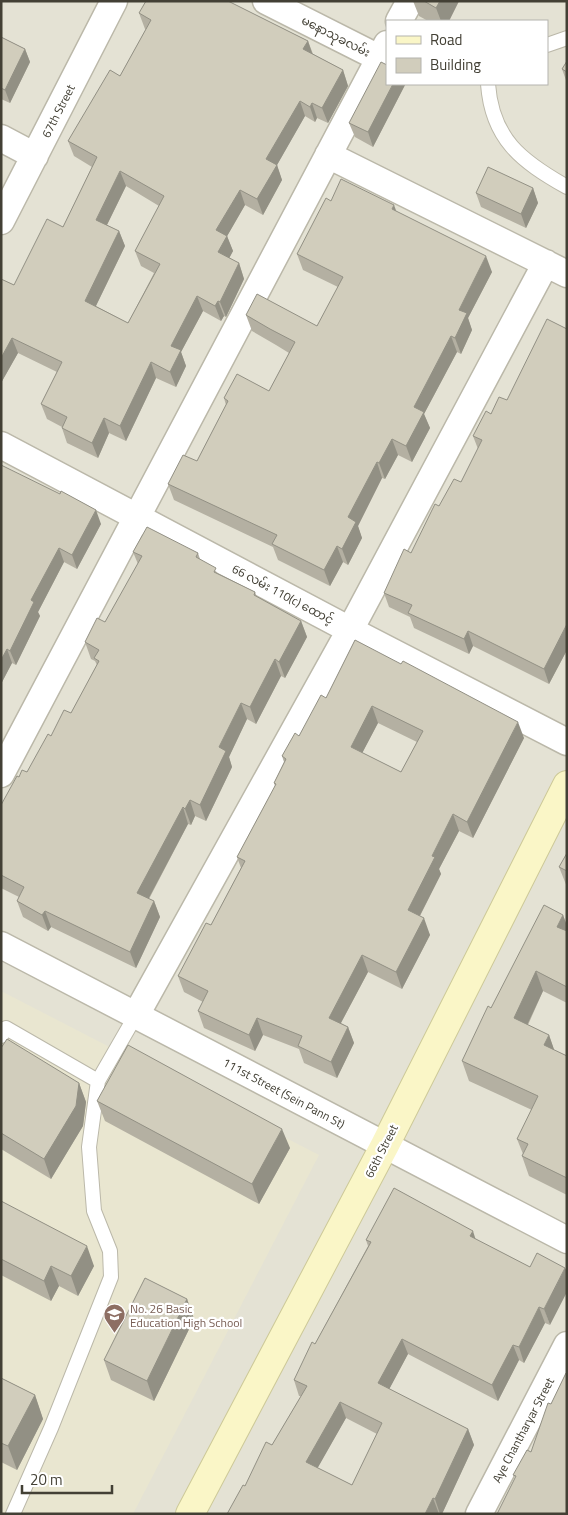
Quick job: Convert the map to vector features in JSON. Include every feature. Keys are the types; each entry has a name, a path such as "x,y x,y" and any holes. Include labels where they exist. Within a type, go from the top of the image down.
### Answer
{"street":[{"name":"67th Street","path":"1,221 114,1"},
{"name":"မနောသုခလမ်း","path":"266,1 383,51"},
{"path":"400,20 410,1"},
{"path":"1,774 383,51"},
{"path":"1,138 35,156"},
{"path":"136,1015 350,630 556,269 328,155"},
{"name":"66 လမ်း 110(c) ထောင့်","path":"1,445 350,630 567,742"},
{"name":"66th Street","path":"190,1514 385,1145 567,784"},
{"name":"111st Street (Sein Pann St)","path":"1,946 567,1240"},
{"name":"Aye Chantharyar Street","path":"479,1514 567,1346"}],"lane":[{"path":"548,44 567,38"},
{"path":"488,85 490,106 502,136 538,171 567,187"},
{"path":"13,1514 51,1428 111,1277 110,1251 94,1211 89,1147 98,1081 136,1015"},
{"path":"1,1036 6,1028 98,1081"}],"shaded area":[{"path":"1,1 567,1 567,1514 1,1514"},
{"name":"No. 26 Basic Education High School","path":"1,991 319,1155 133,1514 1,1514"}],"building":[{"path":"146,1 228,1 308,41 303,49 343,70 322,108 312,103 310,107 300,101 266,159 277,165 257,199 240,190 216,230 227,236 218,252 239,263 220,302 218,301 215,306 197,296 171,346 181,350 170,372 151,362 120,426 104,418 92,443 62,428 67,417 41,404 62,362 12,338 1,358 1,279 14,285 47,219 63,227 97,157 68,141 110,70 120,76 151,20 139,13","holes":["120,171 164,196 135,251 160,264 128,323 85,301 119,231 96,220"]},
{"path":"424,1 440,1 436,8"},
{"path":"1,37 25,49 5,90 1,88"},
{"path":"567,61 567,72 562,69"},
{"path":"381,62 386,64 386,85 392,85 368,132 349,123"},
{"path":"488,167 533,188 521,214 476,193"},
{"path":"341,179 394,205 392,209 486,256 459,310 467,313 455,338 451,336 414,407 424,412 406,446 392,439 379,463 377,462 348,517 356,522 342,549 337,546 324,570 272,544 277,535 168,484 183,455 197,461 228,401 224,398 237,374 269,391 295,342 246,315 257,294 317,326 343,277 297,254 326,198 331,201"},
{"path":"547,319 567,329 567,624 544,669 468,631 464,639 408,613 412,605 384,593 404,549 411,553 435,504 439,506 454,479 461,482 482,440 473,436 486,411 491,414 499,397 507,400"},
{"path":"1,465 60,494 61,491 96,510 72,555 59,548 31,600 34,602 10,651 7,649 1,660"},
{"path":"147,527 198,553 196,557 216,568 214,572 255,592 254,595 301,621 279,662 275,659 250,707 241,703 219,747 226,751 200,805 190,800 185,809 183,807 137,893 154,901 130,952 45,911 42,915 17,901 24,887 1,875 1,805 17,776 19,777 22,770 27,772 48,734 51,736 64,710 71,713 99,661 94,658 99,650 85,642 97,618 105,622 142,556 133,552"},
{"path":"355,640 401,664 403,661 518,722 467,822 453,814 432,856 435,857 408,910 424,918 396,972 362,955 329,1018 348,1027 331,1062 298,1046 302,1036 257,1018 249,1035 198,1011 208,991 178,976 206,923 211,925 245,861 237,857 276,784 274,783 286,759 282,756 295,733 299,736 321,695 326,698","holes":["372,706 423,731 401,772 351,747"]},
{"path":"567,853 567,871 559,867"},
{"path":"544,905 563,915 557,927 567,931 567,987 536,971 514,1018 549,1035 544,1045 567,1056 567,1178 522,1156 528,1144 517,1139 538,1096 462,1061 488,1006 491,1008"},
{"path":"7,1039 79,1083 76,1106 44,1159 1,1133 1,1048"},
{"path":"128,1045 282,1129 252,1184 97,1101"},
{"path":"394,1188 473,1231 470,1236 530,1267 537,1253 565,1268 544,1309 539,1307 519,1347 513,1345 492,1385 402,1339 378,1383 468,1429 435,1499 433,1498 425,1514 227,1514 243,1485 245,1486 266,1442 272,1445 307,1386 294,1380 312,1342 315,1344 371,1242 366,1240","holes":["340,1402 382,1423 352,1485 306,1462"]},
{"path":"1,1201 87,1246 71,1276 51,1266 44,1281 1,1259"},
{"path":"145,1278 187,1299 147,1381 104,1360"},
{"path":"566,1373 567,1514 497,1514 516,1476 513,1475 527,1450 531,1452 548,1403 551,1404"},
{"path":"1,1378 35,1395 8,1446 1,1443"}],"place":[{"name":"No. 26 Basic Education High School","path":"114,1334"}]}
